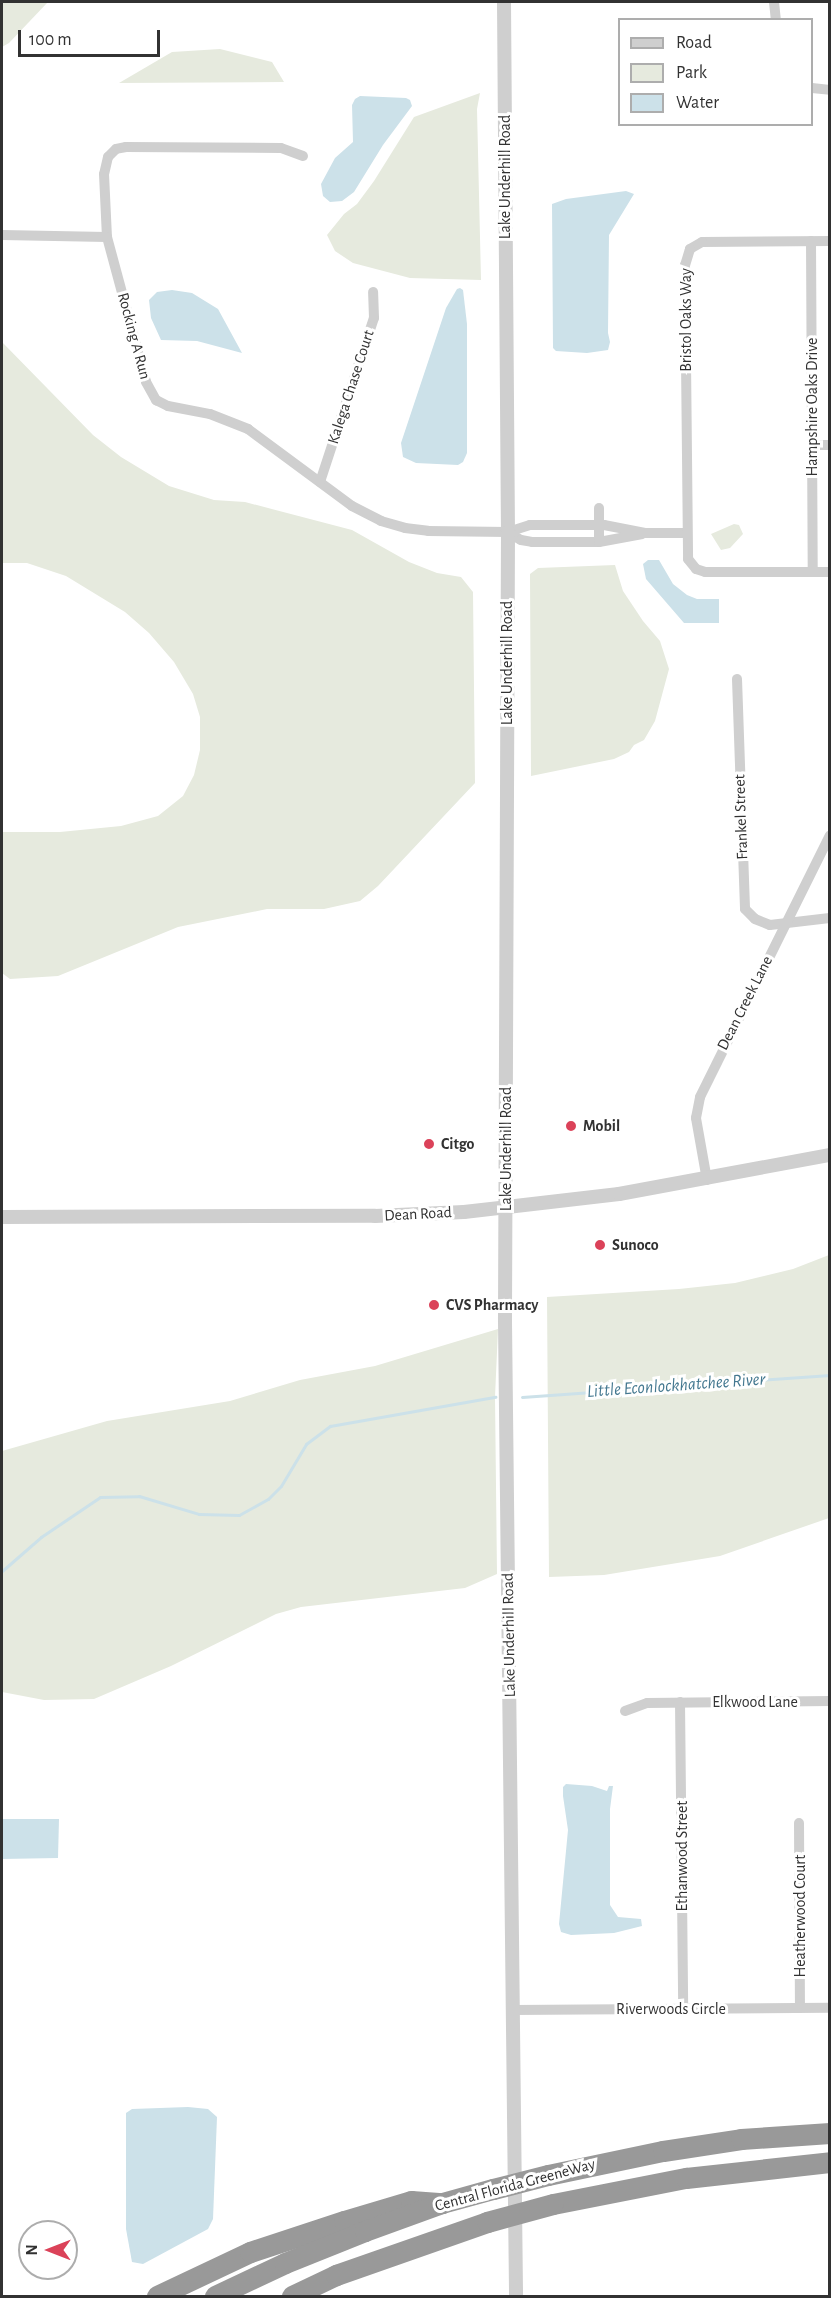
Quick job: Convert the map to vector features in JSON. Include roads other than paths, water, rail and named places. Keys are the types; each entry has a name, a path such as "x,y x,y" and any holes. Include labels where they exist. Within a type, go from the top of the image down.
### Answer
{"highway":[{"name":"Central Florida GreeneWay","path":"215,2296 285,2263 442,2203 493,2189 663,2151 741,2139 830,2133"},
{"name":"Central Florida GreeneWay","path":"292,2296 336,2275 487,2222 553,2204 686,2178 830,2162"},
{"path":"157,2296 250,2252 344,2221 411,2201 442,2203"}],"street":[{"name":"Lake Underhill Road","path":"504,2 508,532 506,1208 516,2296"},
{"path":"774,2 776,18"},
{"path":"813,88 830,90"},
{"name":"Rocking A Run","path":"303,156 281,148 118,148 109,155 105,165 107,237 152,397 168,406 210,414 248,429 362,512 400,527 428,531 508,532 530,525 599,525 646,532 686,532"},
{"path":"2,235 107,237"},
{"name":"Hampshire Oaks Drive","path":"812,241 813,572"},
{"name":"Bristol Oaks Way","path":"686,532 687,254 694,246 705,242 830,241"},
{"name":"Kalega Chase Court","path":"320,482 374,318 373,292"},
{"path":"812,445 830,445"},
{"path":"599,508 599,542"},
{"name":"Rocking A Run","path":"508,532 528,542 599,542 646,532"},
{"path":"686,532 688,560 700,571 830,572"},
{"name":"Frankel Street","path":"736,679 743,903 749,915 763,923 830,918"},
{"name":"Dean Creek Lane","path":"707,1180 697,1126 700,1097 830,835"},
{"name":"Dean Road","path":"2,1217 375,1216 506,1208 707,1180 830,1155"},
{"name":"Elkwood Lane","path":"625,1711 645,1703 830,1701"},
{"name":"Ethanwood Street","path":"680,1702 683,2009"},
{"name":"Heatherwood Court","path":"799,1823 800,2008"},
{"name":"Riverwoods Circle","path":"513,2010 830,2008"}],"water":[{"path":"360,96 406,98 410,100 412,106 383,145 354,192 342,201 330,202 323,196 321,184 335,158 353,142 352,105"},
{"path":"626,191 634,194 609,235 608,333 610,342 608,350 587,353 556,351 553,348 552,204 566,199"},
{"path":"457,289 463,290 467,324 467,453 463,462 458,465 416,463 403,457 401,443 446,308"},
{"path":"172,290 192,293 218,309 242,353 197,341 161,340 151,318 149,300 157,292"},
{"path":"648,560 659,560 673,584 687,595 697,599 719,599 719,623 684,623 646,579 643,564"},
{"path":"566,1784 592,1786 607,1791 609,1786 613,1786 610,1809 610,1905 618,1917 641,1919 642,1926 614,1933 571,1935 561,1932 559,1924 568,1830 563,1796 563,1787"},
{"path":"2,1819 59,1819 58,1858 2,1859"},
{"path":"188,2107 208,2109 217,2117 213,2219 208,2229 143,2264 132,2262 126,2229 126,2113 132,2109"}],"waterway":[{"name":"Little Econlockhatchee River","path":"522,1397 830,1375"},
{"name":"Little Econlockhatchee River","path":"2,1571 41,1537 100,1497 139,1496 199,1514 239,1515 268,1499 281,1486 306,1444 330,1426 495,1397"}],"place":[{"name":"Mobil","path":"571,1126"},
{"name":"Citgo","path":"429,1144"},
{"name":"Sunoco","path":"600,1245"},
{"name":"CVS Pharmacy","path":"434,1305"}]}
